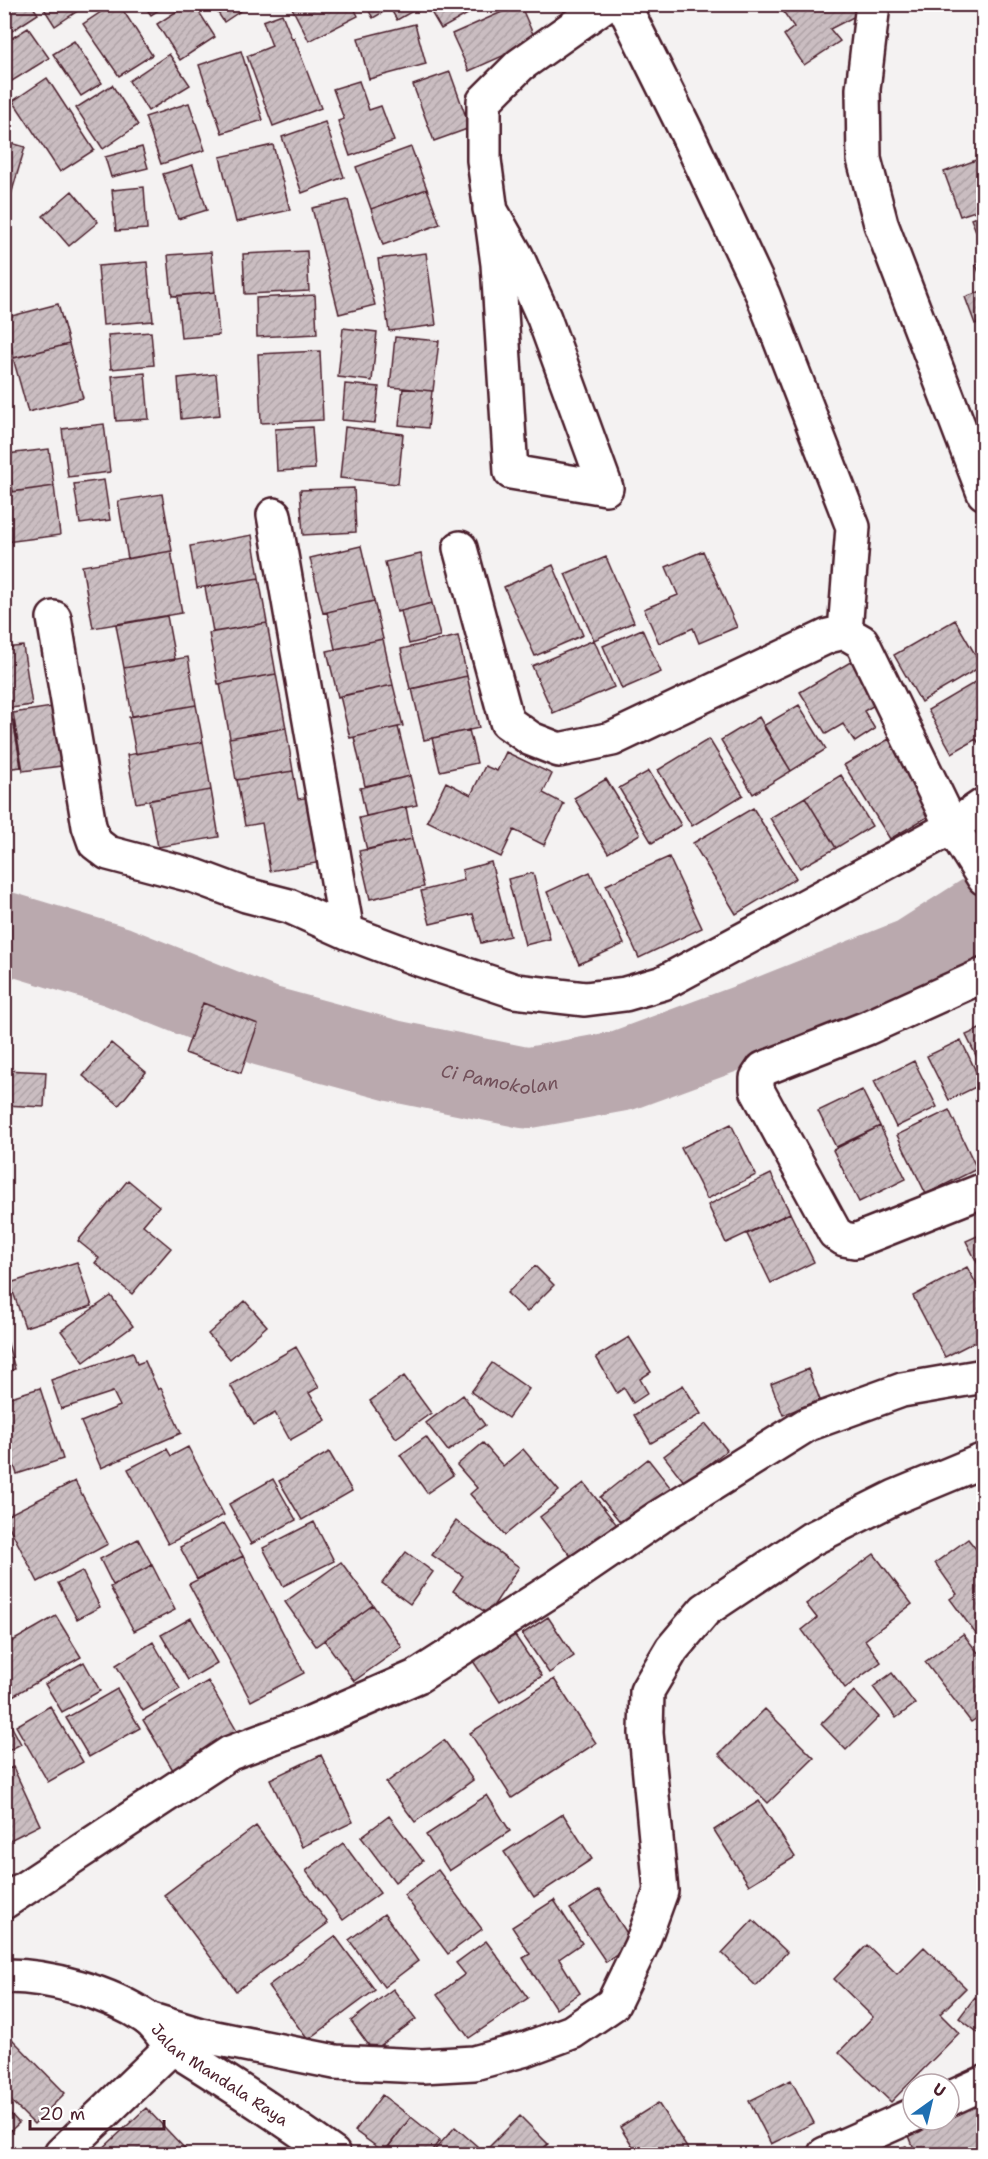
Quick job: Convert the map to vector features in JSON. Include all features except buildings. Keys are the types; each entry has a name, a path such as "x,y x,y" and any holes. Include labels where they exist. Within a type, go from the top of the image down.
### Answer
{"street":[{"path":"490,209 516,255 544,318 606,488 511,472 498,264 490,209 484,160 484,100 520,65 606,4"},
{"path":"623,4 763,295 852,527 845,632"},
{"path":"873,4 863,89 864,159 881,224 984,492"},
{"path":"274,515 347,932"},
{"path":"460,548 507,722 531,739 559,750 612,739 828,636 845,632 862,642 952,827 984,878"},
{"path":"54,618 89,826 95,843 108,853 195,876 246,895 289,906 347,932 416,958 515,991 585,999 626,994 663,983 952,827 984,805"},
{"path":"984,975 867,1028 763,1069 757,1078 757,1090 835,1233 844,1239 855,1241 984,1190"},
{"path":"4,1902 230,1753 308,1724 418,1676 555,1588 668,1510 808,1424 902,1390 984,1376"},
{"path":"148,2019 200,2035 335,2062 422,2066 474,2063 526,2049 572,2032 613,2004 641,1946 661,1891 646,1733 647,1691 672,1649 705,1610 811,1539 896,1497 984,1460"},
{"name":"Jalan Mandala Raya","path":"4,1976 19,1976 61,1983 106,1997 148,2019 172,2047 290,2123 333,2154"},
{"path":"61,2154 172,2047"},
{"path":"961,2094 984,2083"},
{"path":"825,2154 901,2120"}],"waterway":[{"name":"Ci Pamokolan","path":"4,932 116,966 265,1026 394,1061 527,1088 621,1071 754,1022 915,958 984,914"}]}
